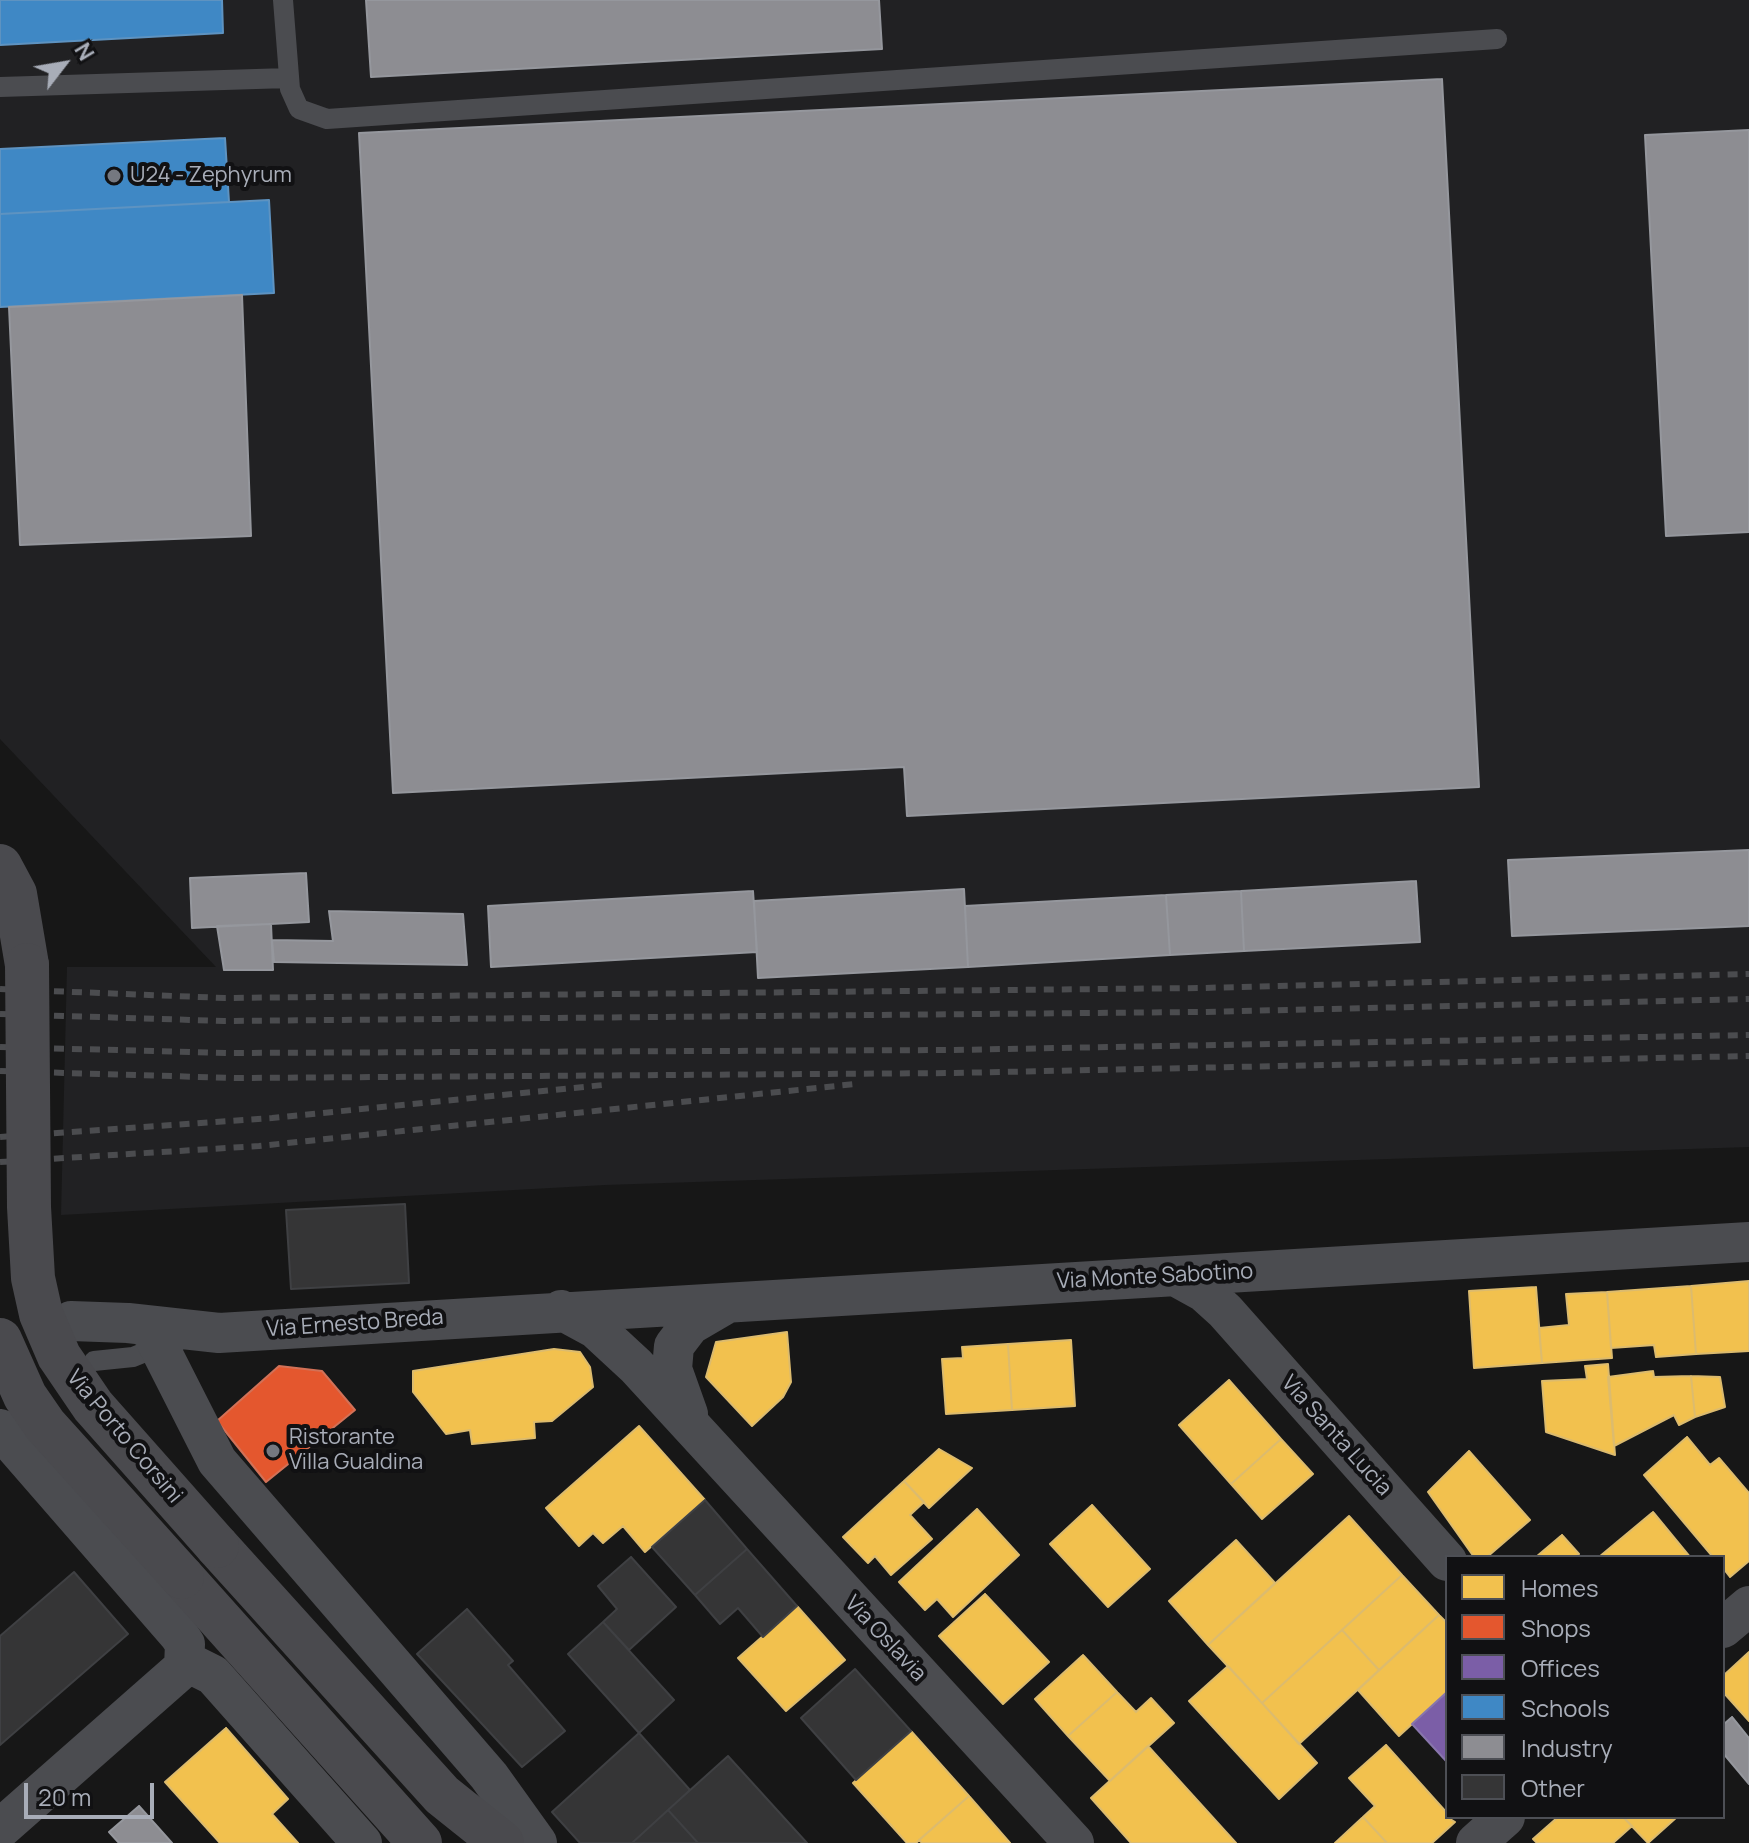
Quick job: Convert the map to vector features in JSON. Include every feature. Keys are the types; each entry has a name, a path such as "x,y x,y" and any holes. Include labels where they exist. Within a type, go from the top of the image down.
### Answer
{"street":[{"name":"Via Porto Corsini","path":"0,866 15,894 27,965 29,1207 33,1278 41,1314 59,1356 93,1406 442,1795 502,1843"},
{"name":"Via Monte Sabotino","path":"561,1310 726,1304 1749,1242"},
{"path":"1225,1311 1223,1300 1227,1286 1247,1272"},
{"name":"Via Santa Lucia","path":"1175,1276 1204,1292 1225,1311 1445,1559"},
{"name":"Via Oslavia","path":"696,1434 672,1369 674,1346 690,1325 726,1304"},
{"name":"Via Oslavia","path":"561,1310 596,1329 613,1344 1074,1843"},
{"name":"Via Ernesto Breda","path":"71,1321 128,1323 155,1337 561,1310"},
{"path":"155,1337 217,1461 489,1776 537,1843"},
{"path":"0,1340 25,1396 45,1425 420,1843"},
{"path":"0,1429 179,1635 185,1644 184,1667"},
{"path":"1725,1626 1749,1606"},
{"path":"0,1829 184,1667 195,1666 213,1675 362,1843"},
{"path":"1476,1843 1503,1819"}],"lane":[{"path":"283,0 288,78 299,109 308,115 327,119 1497,39"},
{"path":"0,87 288,78"},
{"name":"Via Ernesto Breda","path":"94,1361 133,1357 155,1337"}],"shaded area":[{"path":"0,0 1749,0 1749,1147 605,1185 61,1215 67,967 216,967 0,739"}],"building: Homes":[{"path":"1749,1281 1749,1351 1696,1354 1691,1286"},
{"path":"1691,1286 1696,1354 1656,1357 1654,1345 1611,1348 1607,1292"},
{"path":"1536,1287 1542,1363 1474,1368 1469,1291"},
{"path":"1607,1292 1612,1358 1542,1363 1539,1328 1569,1325 1566,1294"},
{"path":"787,1332 791,1382 783,1397 752,1426 706,1377 716,1342"},
{"path":"1071,1340 1075,1406 1012,1410 1008,1344"},
{"path":"1008,1344 1012,1410 946,1414 942,1359 963,1358 962,1347"},
{"path":"554,1349 580,1352 590,1367 593,1387 552,1421 534,1422 535,1438 472,1444 470,1430 446,1434 413,1392 413,1371"},
{"path":"1608,1364 1615,1455 1546,1432 1542,1381 1587,1379 1585,1366"},
{"path":"1653,1371 1654,1377 1691,1376 1695,1417 1679,1425 1674,1415 1614,1446 1608,1377"},
{"path":"1691,1376 1720,1377 1725,1407 1695,1417"},
{"path":"1229,1380 1281,1439 1231,1484 1179,1425"},
{"path":"639,1426 705,1500 645,1552 623,1526 603,1543 593,1533 579,1546 546,1508"},
{"path":"1687,1437 1710,1465 1719,1458 1749,1493 1749,1561 1730,1577 1725,1571 1725,1555 1711,1555 1644,1475"},
{"path":"1281,1439 1313,1474 1262,1519 1231,1484"},
{"path":"939,1449 972,1468 929,1508 904,1481"},
{"path":"1469,1451 1530,1520 1489,1555 1473,1555 1428,1492"},
{"path":"904,1481 924,1502 910,1515 932,1539 891,1575 875,1556 868,1563 843,1537"},
{"path":"1092,1505 1150,1569 1108,1607 1050,1544"},
{"path":"977,1509 1019,1555 953,1617 937,1599 925,1610 899,1582"},
{"path":"1653,1512 1688,1555 1601,1555"},
{"path":"1349,1516 1402,1575 1262,1703 1208,1645"},
{"path":"1562,1535 1579,1554 1578,1555 1538,1555"},
{"path":"1236,1540 1275,1583 1208,1645 1169,1601"},
{"path":"1402,1575 1439,1615 1379,1670 1342,1630"},
{"path":"985,1594 1049,1662 1003,1704 939,1636"},
{"path":"797,1606 845,1660 786,1711 738,1658"},
{"path":"1439,1615 1445,1621 1445,1694 1399,1736 1358,1690"},
{"path":"1342,1630 1379,1670 1299,1744 1262,1703"},
{"path":"1749,1652 1749,1721 1725,1694 1725,1674"},
{"path":"1083,1655 1117,1692 1068,1736 1035,1699"},
{"path":"1228,1666 1317,1763 1279,1799 1189,1701"},
{"path":"1117,1692 1136,1712 1151,1698 1174,1723 1110,1781 1068,1736"},
{"path":"226,1728 288,1799 272,1814 298,1843 220,1843 165,1782"},
{"path":"911,1731 969,1796 916,1843 907,1843 853,1783"},
{"path":"1386,1745 1445,1811 1445,1819 1455,1822 1432,1843 1387,1843 1363,1817 1375,1806 1349,1778"},
{"path":"1148,1746 1236,1843 1131,1843 1091,1798"},
{"path":"969,1796 1010,1843 922,1843 919,1840"},
{"path":"1363,1817 1387,1843 1335,1843"},
{"path":"1556,1819 1625,1819 1632,1826 1613,1843 1537,1843 1533,1839"},
{"path":"1625,1819 1675,1819 1648,1843"}],"building: Shops":[{"name":"Ristorante Villa Gualdina","path":"279,1366 322,1371 355,1410 266,1482 217,1421"}],"building: Offices":[{"path":"1445,1694 1445,1760 1412,1724"}],"building: Schools":[{"path":"0,0 222,0 223,33 0,45"},
{"name":"U24 - Zephyrum","path":"225,138 229,202 0,214 0,149"},
{"path":"269,200 274,293 0,307 0,214"}],"building: Industry":[{"path":"366,0 879,0 882,49 371,77"},
{"path":"1442,79 1479,787 907,816 904,767 393,793 359,133"},
{"path":"1749,130 1749,532 1666,536 1645,135"},
{"path":"242,295 251,536 20,545 9,307"},
{"path":"1749,850 1749,926 1512,936 1508,860"},
{"path":"306,873 309,922 192,928 190,878"},
{"path":"1416,881 1420,942 1244,951 1241,891"},
{"path":"964,889 968,967 758,978 754,901"},
{"path":"753,891 757,952 491,967 488,906"},
{"path":"1241,891 1244,951 1170,955 1166,895"},
{"path":"1166,895 1170,955 968,967 965,906"},
{"path":"329,911 463,914 467,965 274,962 272,940 333,941"},
{"path":"271,924 273,970 224,970 217,926"},
{"path":"1732,1717 1749,1738 1749,1784 1725,1755 1725,1723"},
{"path":"139,1806 172,1843 119,1843 109,1832"}],"building: Other":[{"path":"405,1204 409,1283 291,1289 286,1210"},
{"path":"705,1500 747,1549 695,1595 652,1547"},
{"path":"747,1549 797,1606 763,1637 738,1608 720,1624 695,1595"},
{"path":"631,1557 676,1607 629,1650 603,1622 617,1609 598,1586"},
{"path":"74,1572 128,1634 0,1745 0,1636"},
{"path":"467,1609 513,1661 508,1665 565,1731 522,1767 417,1654"},
{"path":"603,1622 674,1700 639,1733 568,1654"},
{"path":"855,1669 911,1731 856,1780 801,1718"},
{"path":"639,1733 690,1790 632,1843 580,1843 552,1812"},
{"path":"728,1756 807,1843 698,1843 668,1810"},
{"path":"668,1810 698,1843 632,1843"}],"railway":[{"path":"0,989 225,998 1201,988 1749,974"},
{"path":"0,1014 224,1021 1201,1012 1749,999"},
{"path":"0,1047 229,1053 953,1050 1749,1035"},
{"path":"0,1071 235,1078 954,1073 1749,1056"},
{"path":"0,1162 259,1146 855,1084"},
{"path":"0,1137 272,1118 603,1085"}],"place":[{"name":"U24 - Zephyrum","path":"114,176"},
{"name":"Ristorante Villa Gualdina","path":"273,1451"}]}
